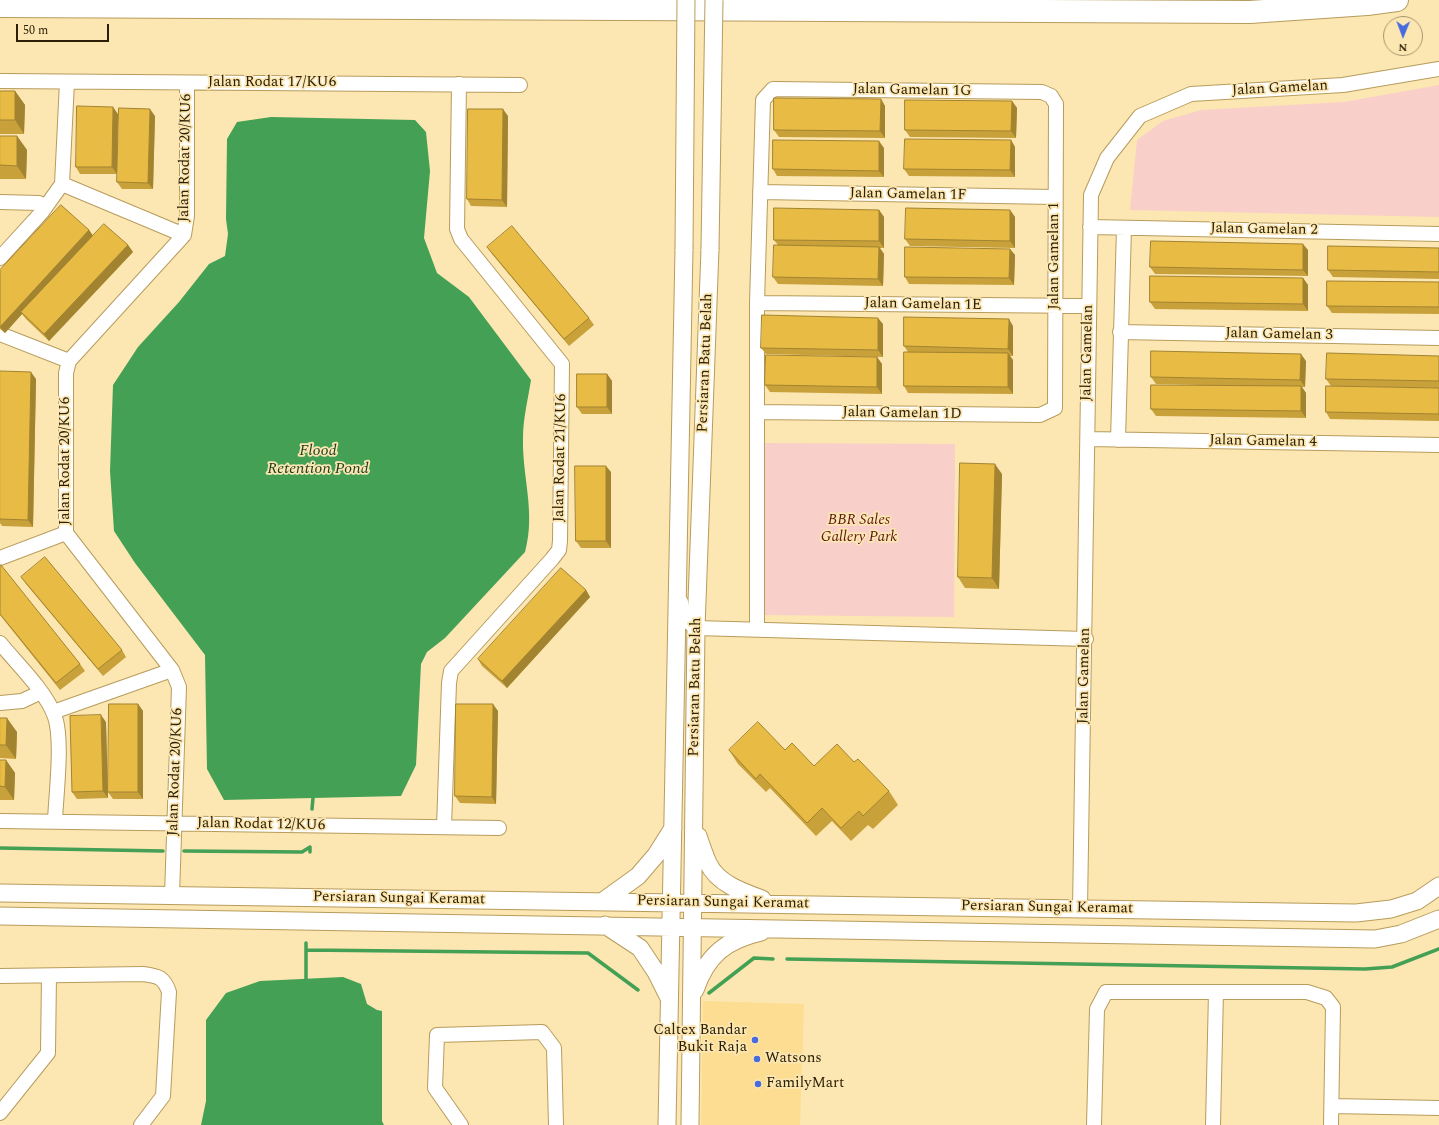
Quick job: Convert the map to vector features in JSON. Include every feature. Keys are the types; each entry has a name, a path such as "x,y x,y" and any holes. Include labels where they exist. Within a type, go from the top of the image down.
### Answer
{"highway":[{"path":"0,6 1250,12 1367,4 1397,0"}],"street":[{"name":"Persiaran Batu Belah","path":"667,1125 684,249 686,0"},
{"name":"Persiaran Batu Belah","path":"690,1125 696,628 710,248 714,0"},
{"name":"Jalan Gamelan","path":"1080,909 1086,639 1091,195 1107,158 1140,116 1191,94 1343,85 1439,69"},
{"name":"Jalan Rodat 17/KU6","path":"0,82 520,84"},
{"path":"0,258 45,208 62,184 67,82"},
{"name":"Jalan Rodat 20/KU6","path":"172,895 179,687 172,670 66,533 66,373 69,361 184,235 187,216 187,83"},
{"name":"Jalan Rodat 21/KU6","path":"444,827 449,683 451,671 552,559 559,550 560,541 562,364 461,239 457,229 459,84"},
{"name":"Jalan Gamelan 1G","path":"760,192 763,100 772,88 1042,92 1051,96"},
{"name":"Jalan Gamelan 1","path":"1047,412 1055,408 1056,104 1051,96"},
{"path":"62,184 184,235"},
{"path":"757,630 757,303 760,192"},
{"name":"Jalan Gamelan 1F","path":"760,192 1055,197"},
{"path":"0,202 39,203 45,208"},
{"name":"Jalan Gamelan 2","path":"1090,227 1439,234"},
{"path":"1118,440 1124,228"},
{"name":"Jalan Gamelan 1E","path":"757,303 1089,306"},
{"name":"Jalan Gamelan 3","path":"1120,332 1439,338"},
{"path":"0,334 69,361"},
{"name":"Jalan Gamelan 1D","path":"757,412 1040,415 1047,412"},
{"name":"Jalan Gamelan 4","path":"1088,439 1439,445"},
{"path":"0,558 66,533"},
{"path":"678,583 684,617 689,624 696,628 1086,639"},
{"path":"0,643 41,692 53,712 59,734 55,822"},
{"path":"53,712 172,670"},
{"path":"0,703 22,701 41,692"},
{"name":"Jalan Rodat 12/KU6","path":"0,821 499,828"},
{"path":"694,824 708,864 721,879 738,891 778,904"},
{"path":"602,902 638,876 656,855 673,828"},
{"name":"Persiaran Sungai Keramat","path":"0,893 1356,913 1390,909 1417,901 1439,886"},
{"name":"Persiaran Sungai Keramat","path":"0,916 692,926 1375,939 1401,934 1439,919"},
{"path":"604,925 640,948 656,972 669,998"},
{"path":"692,998 702,971 721,948 747,935 779,928"},
{"path":"0,976 143,974 158,976 166,983 169,992 163,1096 141,1125"},
{"path":"3,1104 48,1054 49,976"},
{"path":"1094,1125 1096,1009 1106,992 1307,992 1326,998 1333,1006 1331,1125"},
{"path":"1213,1125 1216,992"},
{"path":"461,1125 435,1088 437,1036 542,1032 554,1048 556,1125"},
{"path":"1332,1106 1439,1108"}],"shaded area":[{"path":"703,1001 804,1004 800,1125 701,1125"}],"green space":[{"path":"1439,85 1439,217 1130,210 1137,140 1163,121 1201,110 1344,102"},
{"name":"BBR Sales Gallery Park","path":"765,443 955,444 954,617 763,615"}],"water":[{"name":"Flood Retention Pond","path":"271,117 415,120 426,132 430,171 424,238 437,273 469,297 531,380 523,431 523,452 529,509 528,537 525,552 445,638 427,652 421,664 416,765 401,796 224,800 207,769 205,655 135,563 114,531 110,471 113,385 138,347 179,302 209,264 225,256 228,234 226,219 227,139 237,122"},
{"path":"343,977 361,984 367,1004 377,1010 382,1011 382,1121 384,1125 201,1125 206,1101 206,1020 226,993 260,981"}],"building":[{"path":"0,91 15,91 15,120 0,120"},
{"path":"774,98 881,99 880,131 774,130"},
{"path":"905,100 1012,101 1011,131 905,130"},
{"path":"77,106 113,107 112,167 76,167"},
{"path":"119,108 150,109 148,183 117,182"},
{"path":"468,109 503,109 502,200 467,199"},
{"path":"0,136 17,136 17,166 0,165"},
{"path":"905,139 1011,140 1010,170 904,169"},
{"path":"773,140 879,141 879,171 773,169"},
{"path":"61,205 89,230 0,327 0,270"},
{"path":"774,208 879,210 879,241 774,240"},
{"path":"906,208 1010,210 1010,241 905,239"},
{"path":"104,224 128,245 44,334 21,312"},
{"path":"512,226 589,318 564,339 487,247"},
{"path":"1151,241 1303,244 1303,270 1150,267"},
{"path":"774,245 879,247 878,279 773,277"},
{"path":"1328,246 1439,248 1439,272 1328,270"},
{"path":"905,247 1010,249 1009,278 905,277"},
{"path":"1150,276 1303,278 1303,304 1150,302"},
{"path":"1327,281 1439,282 1439,307 1327,306"},
{"path":"762,315 878,318 878,350 761,348"},
{"path":"904,317 1009,319 1008,349 904,346"},
{"path":"1151,351 1301,354 1300,380 1151,377"},
{"path":"904,352 1008,353 1008,387 904,386"},
{"path":"1327,353 1439,356 1439,381 1326,379"},
{"path":"766,355 877,357 877,387 765,385"},
{"path":"0,371 31,372 28,520 0,519"},
{"path":"577,374 607,374 607,407 577,407"},
{"path":"1151,385 1301,386 1301,411 1151,409"},
{"path":"1326,386 1439,388 1439,414 1326,412"},
{"path":"960,463 995,464 992,578 958,577"},
{"path":"575,466 606,466 606,541 576,541"},
{"path":"45,557 122,650 98,669 21,577"},
{"path":"1,565 80,664 56,683 0,614"},
{"path":"561,568 586,590 502,681 478,659"},
{"path":"109,704 138,704 138,792 108,792"},
{"path":"456,704 493,704 492,797 455,796"},
{"path":"101,715 103,791 72,792 70,716"},
{"path":"0,718 7,718 6,745 0,745"},
{"path":"758,722 785,750 792,743 814,766 837,744 854,762 858,759 889,791 863,816 859,811 841,828 822,808 807,823 760,774 756,779 729,750"},
{"path":"0,760 6,760 5,787 0,786"}],"waterway":[{"path":"312,809 313,798"},
{"path":"184,851 302,852 310,847 310,852"},
{"path":"0,848 163,851"},
{"path":"306,943 306,950"},
{"path":"787,959 1365,969 1392,967 1439,949"},
{"path":"306,979 306,950 588,953 638,990"},
{"path":"709,993 754,958 773,959"}],"place":[{"name":"Caltex Bandar Bukit Raja","path":"755,1040"},
{"name":"Watsons","path":"757,1059"},
{"name":"FamilyMart","path":"758,1084"}]}
